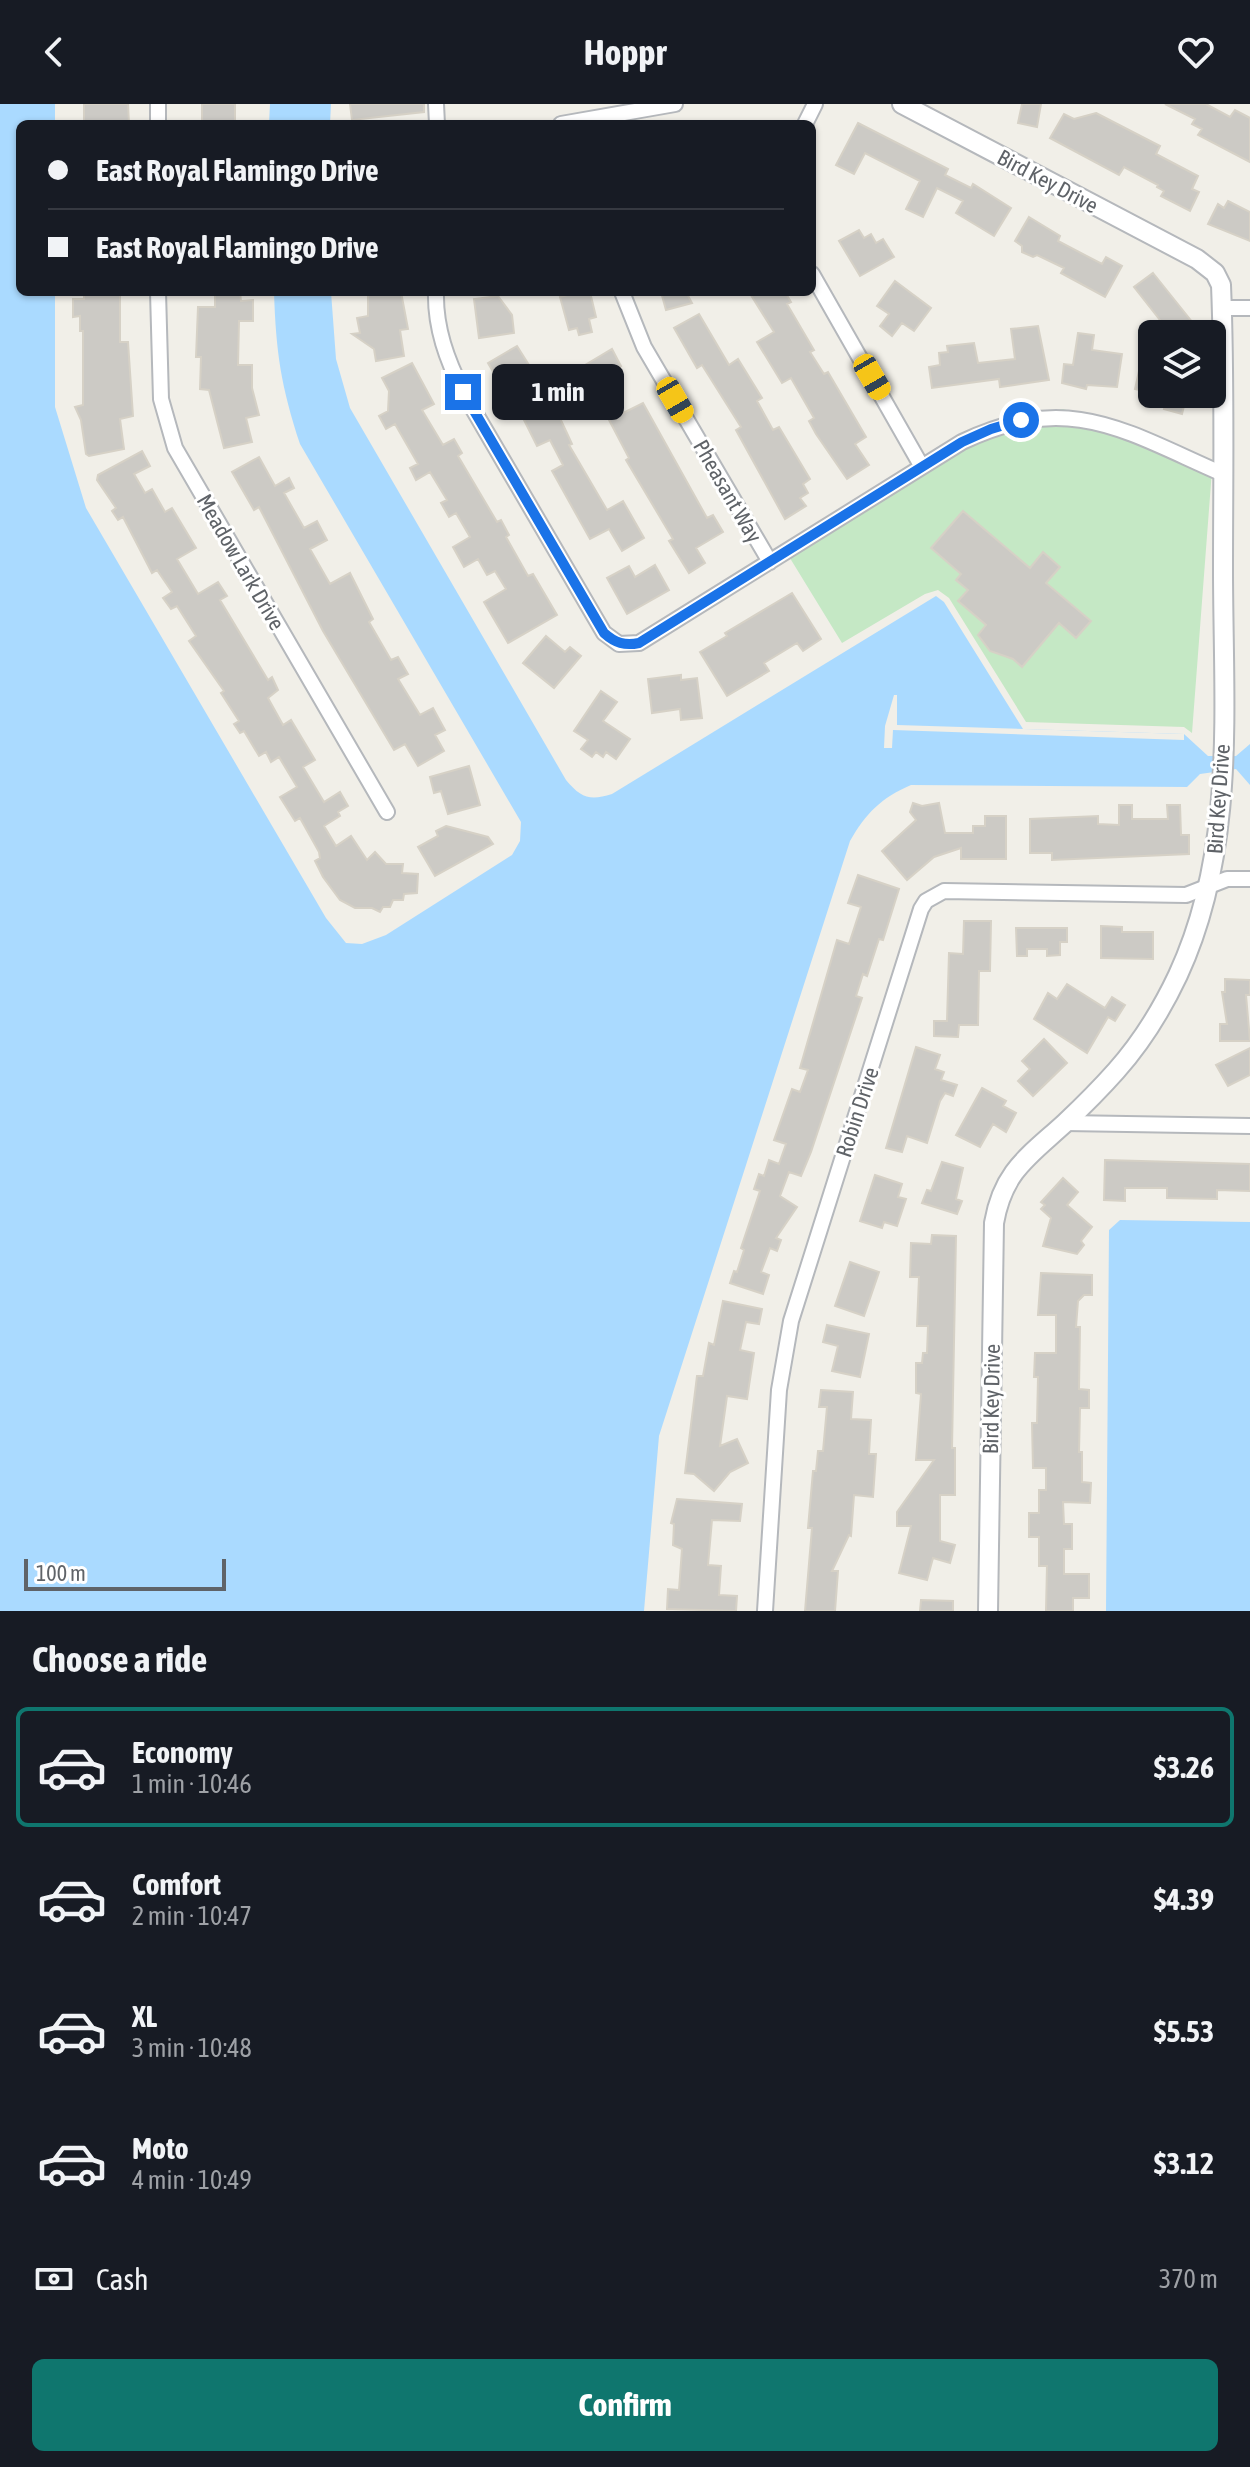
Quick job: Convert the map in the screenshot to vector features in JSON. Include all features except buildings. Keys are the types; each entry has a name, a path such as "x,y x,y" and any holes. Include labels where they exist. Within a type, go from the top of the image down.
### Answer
{"street":[{"path":"583,120 675,104"},
{"name":"Bird Key Drive","path":"902,104 1206,265 1219,278 1222,308 1221,812 1209,885 1191,945 1159,1010 1117,1069 1010,1174 999,1198 994,1223 988,1611"},
{"path":"816,281 922,467"},
{"name":"Meadow Lark Drive","path":"158,296 161,399 175,448 387,812"},
{"path":"436,296 438,325 458,381 611,639 619,644 639,643 922,467 991,429 1021,420 1052,417 1115,426 1223,474"},
{"name":"Pheasant Way","path":"624,296 644,347 770,562"},
{"path":"1222,308 1250,308"},
{"name":"Robin Drive","path":"765,1611 785,1347 921,909 935,894 953,891 1186,895 1227,879 1250,879"},
{"path":"1065,1123 1250,1126"}],"green space":[{"path":"1063,409 1154,437 1212,470 1192,733 1184,727 1026,722 949,598 938,590 925,594 842,643 785,550 910,476 1019,418"}],"water":[{"path":"0,104 55,104 55,120 16,120 16,296 55,296 55,407 86,508 326,918 346,943 362,944 386,935 512,855 520,841 521,822 300,444 281,369 274,296 331,296 336,359 350,408 566,780 581,794 598,797 612,794 936,596 944,602 1023,729 1184,734 1208,756 1236,756 1250,744 1250,785 1236,769 1200,774 1187,787 911,785 875,807 862,822 850,841 659,1436 644,1611 0,1611"},
{"path":"270,104 331,104 330,120 269,120"},
{"path":"1120,1220 1250,1222 1250,1611 1106,1611 1109,1230"}],"pier":[{"path":"894,695 897,695 897,725 1184,734 1184,740 893,730 892,748 884,748 885,726"}],"route":[{"path":"463,392 604,633 619,644 630,645 639,643 698,607 962,442 1021,420"}]}
